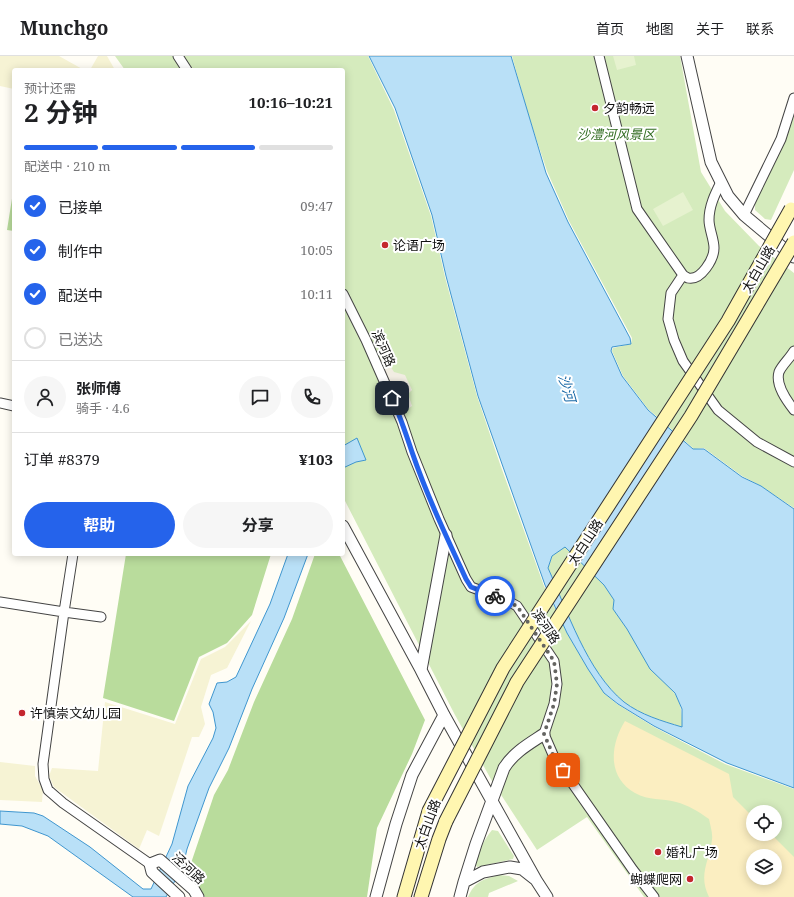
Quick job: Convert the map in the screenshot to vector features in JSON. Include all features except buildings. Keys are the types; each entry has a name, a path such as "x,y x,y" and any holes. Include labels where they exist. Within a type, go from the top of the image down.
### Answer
{"main road":[{"name":"太白山路","path":"404,897 429,811 503,668 728,321 793,206"},
{"name":"太白山路","path":"421,897 446,821 517,682 691,416 794,242"}],"street":[{"path":"178,56 186,68"},
{"path":"598,56 637,209 683,275 688,278 693,278 702,273 711,261 714,248 708,221 711,201 721,182"},
{"path":"687,56 711,162 728,196 744,215 794,257"},
{"path":"744,215 781,139 794,98"},
{"path":"683,275 671,293 668,319 674,340 683,361 718,410 757,442 794,462"},
{"name":"滨河路","path":"345,298 366,340 402,422 412,452 446,535 471,587 506,600 517,606 554,661 557,684 554,704 544,734"},
{"path":"794,351 779,373 779,384 787,401 794,410"},
{"path":"0,403 12,406"},
{"path":"345,530 444,715 536,880 547,897"},
{"path":"421,670 446,535"},
{"path":"73,556 43,764 44,779 48,790 63,803 154,865 179,897"},
{"path":"0,602 101,617"},
{"path":"376,897 396,824 412,775 444,715"},
{"path":"460,897 476,844 492,802 507,772 508,761 519,751 544,734 554,757 654,897"},
{"name":"泾河路","path":"154,865 196,894"},
{"path":"464,882 483,872 510,867 522,869 536,880"}],"shaded area":[{"path":"0,56 59,56 80,68 12,68 12,89 0,86"},
{"path":"98,56 107,56 114,68 91,68"},
{"path":"378,358 387,361 394,372 405,375 412,390 408,394 412,406 403,412"},
{"path":"251,621 227,668 211,675 201,707 205,724 199,737 192,737 159,836 147,830 139,849 54,787 49,776 52,768 98,771 105,702 175,724 201,659 225,647"},
{"path":"0,762 35,766 35,776 43,790 42,802 0,800"}],"green space":[{"path":"115,56 368,56 394,110 431,216 445,277 477,396 500,464 544,586 567,633 604,693 617,704 654,727 725,764 794,789 794,897 644,897 587,817 537,850 492,781 455,715 345,501 345,68 124,68"},
{"name":"沙澧河风景区","path":"512,56 680,56 701,172 725,211 759,246 794,273 794,508 761,486 742,476 704,448 694,449 648,409 623,376 612,351 613,348 631,344 632,338 569,221 547,171 528,114"},
{"path":"613,56 634,56 636,65 617,70"},
{"path":"794,113 794,170 771,220 765,219 755,210 755,202 786,137"},
{"path":"683,192 693,210 663,226 653,209"},
{"path":"12,199 12,231 7,230"},
{"path":"565,546 604,585 614,600 613,609 676,695 682,715 682,727 637,711 624,702 599,674 588,657 570,621 548,568 552,556"},
{"path":"126,556 270,556 252,615 227,643 199,657 174,721 103,698"},
{"path":"314,556 340,556 425,720 412,754 377,828 367,897 205,897 188,872 214,795 228,770 254,702 292,619"},
{"path":"492,830 498,831 514,856 513,859 477,867 475,863 478,854 484,841"},
{"path":"499,875 509,876 518,881 489,893 488,897 468,897 477,884"}],"sand":[{"path":"625,721 729,774 733,797 746,810 746,841 778,841 794,857 794,897 709,897 704,882 704,875 712,840 709,819 697,811 680,803 640,796 626,786 616,770 614,750 616,740"}],"water":[{"name":"沙河","path":"369,56 511,56 546,173 568,222 630,338 631,344 612,347 611,351 622,376 648,410 693,449 704,449 742,477 761,486 794,509 794,788 727,763 654,726 618,704 604,693 588,669 567,633 545,585 478,396 446,276 432,215 395,108","holes":["565,547 604,585 614,600 613,609 627,629 650,669 675,693 682,709 682,727 637,711 624,702 599,674 579,640 548,568 552,556"]},
{"path":"357,438 366,460 356,462 345,467 345,445"},
{"path":"287,556 307,556 284,618 252,689 229,748 209,788 187,849 183,866 166,897 133,897 48,836 22,826 0,824 0,811 34,813 43,816 90,847 143,889 151,889 172,844 188,786 213,738 216,728 213,712 209,704 217,683 227,682 236,677 270,604"}],"way so far":[{"path":"495,596 517,606 554,661 557,684 554,704 544,734 554,757 563,770"}],"place":[{"name":"夕韵畅远","path":"595,108"},
{"name":"论语广场","path":"385,245"},
{"name":"许慎崇文幼儿园","path":"22,713"},
{"name":"婚礼广场","path":"658,852"},
{"name":"蝴蝶爬网","path":"690,879"}],"route":[{"path":"392,398 439,519 466,579 471,587 495,596"}]}
